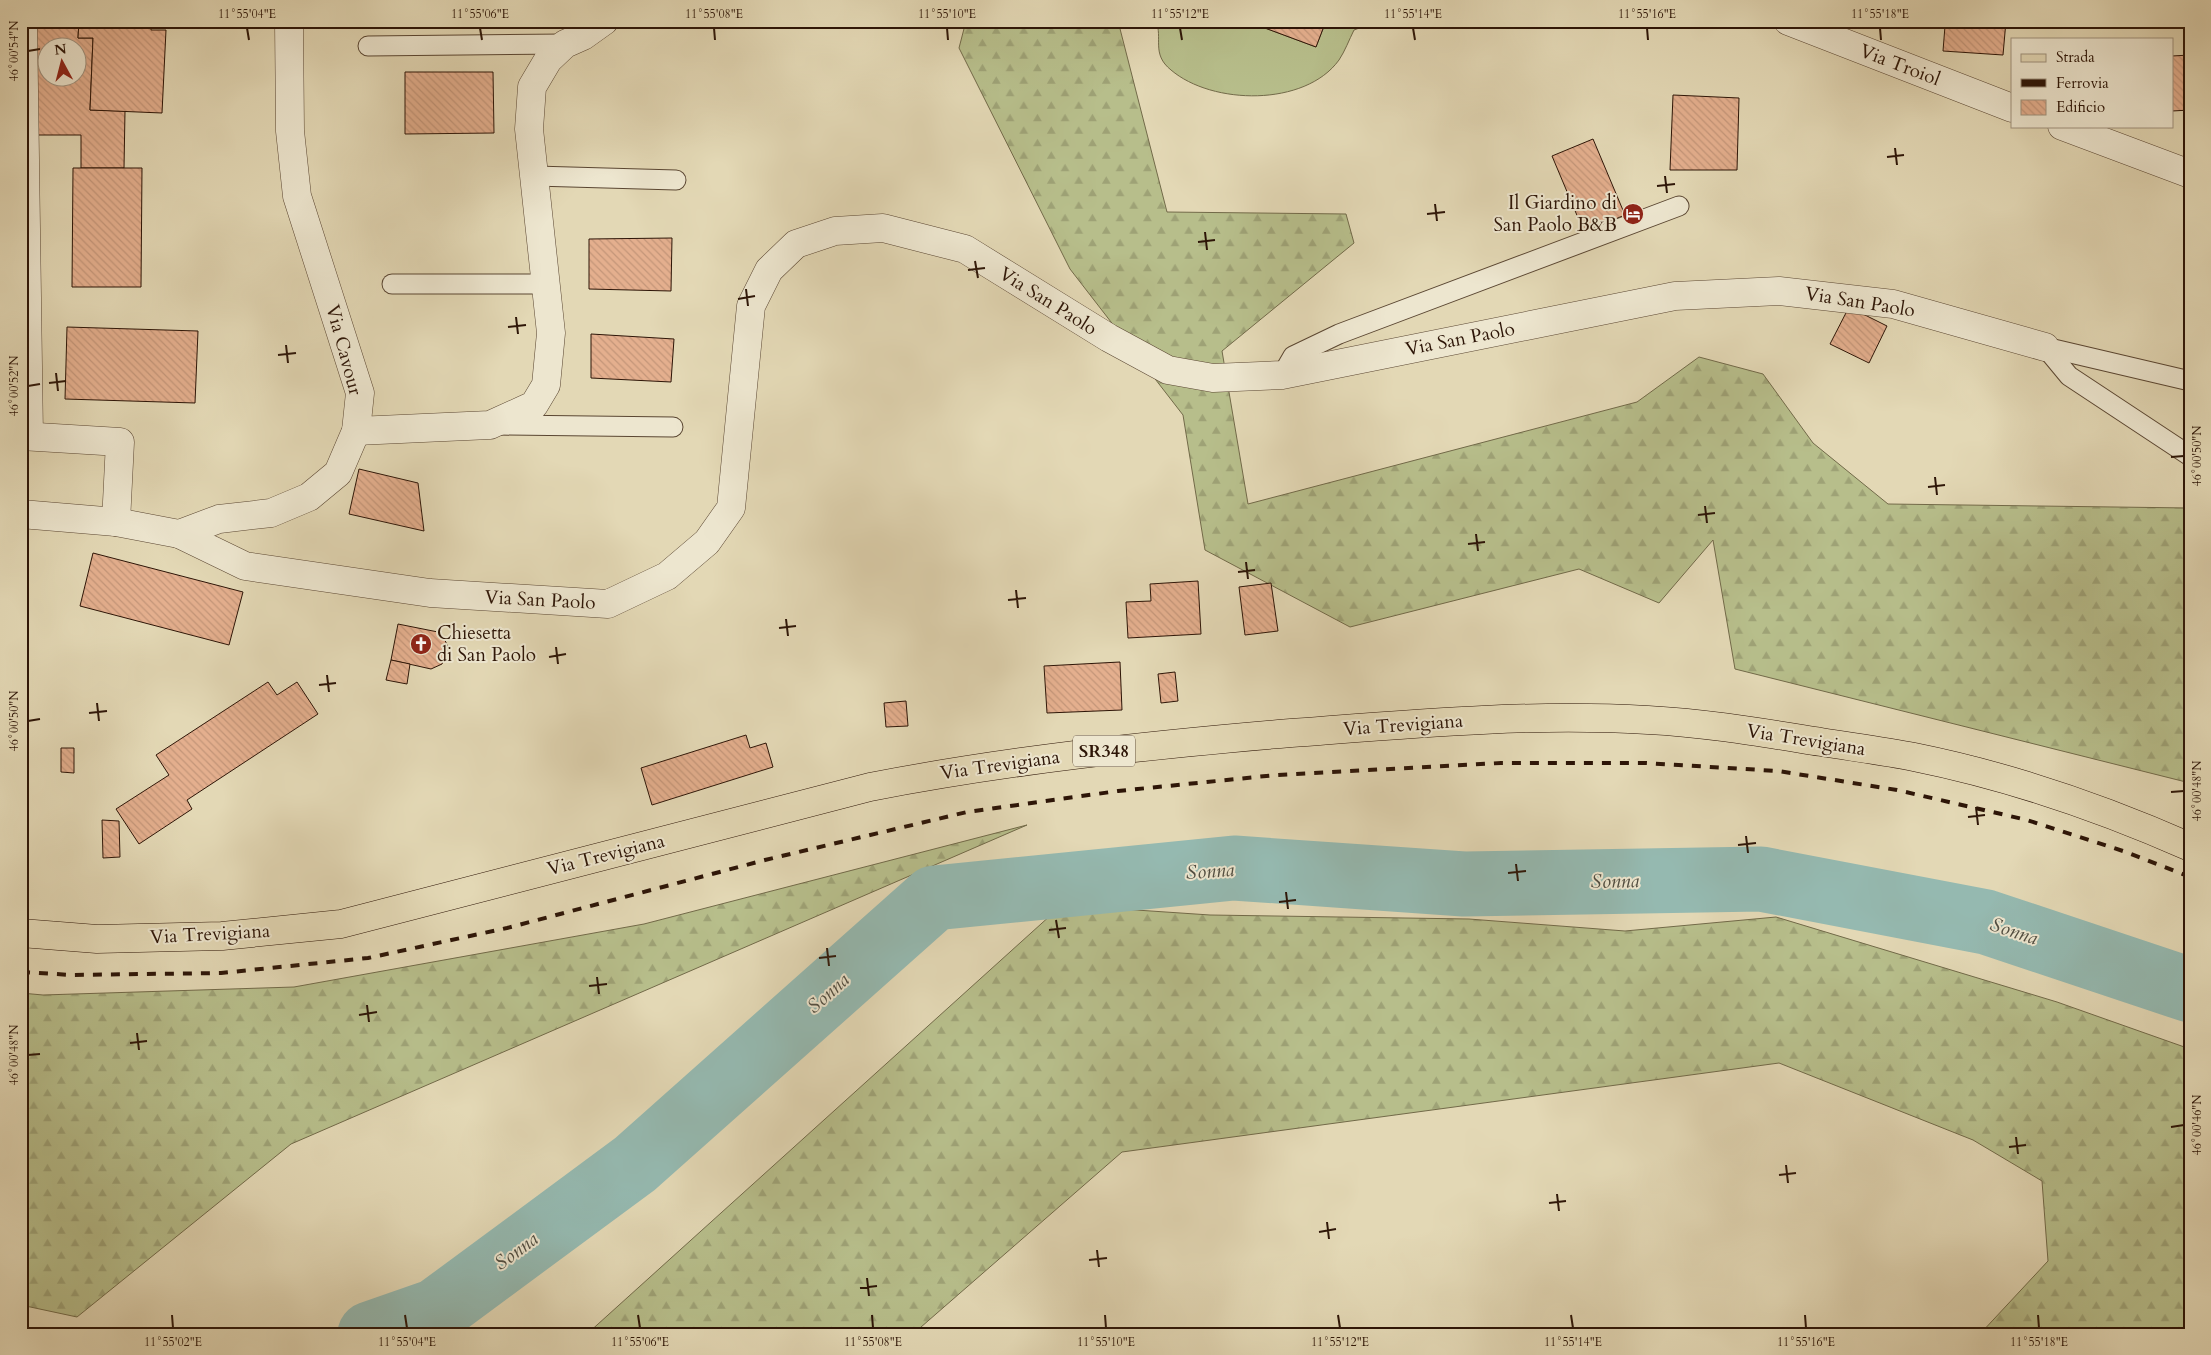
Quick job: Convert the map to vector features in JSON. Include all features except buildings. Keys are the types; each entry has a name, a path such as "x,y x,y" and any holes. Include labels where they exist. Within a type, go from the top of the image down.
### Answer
{"main road":[{"name":"Via Trevigiana","path":"21,933 98,939 222,936 341,924 860,789 958,770 1072,754 1214,740 1471,719 1648,720 1754,731 1915,758 1991,776 2086,806 2190,846"}],"street":[{"path":"22,21 25,436 120,442 116,522"},
{"name":"Via Cavour","path":"179,534 219,519 271,513 309,497 338,473 356,431 360,394 297,196 290,131 288,21"},
{"path":"356,431 490,425 534,404 546,385 551,333 529,129 532,87 548,60 565,44 583,36 604,21"},
{"name":"Via Troiol","path":"1788,21 2011,108"},
{"path":"2067,128 2190,174"},
{"name":"Via San Paolo","path":"179,534 245,566 430,593 608,604 667,576 707,542 731,508 751,306 769,270 796,244 835,231 883,228 965,249 1109,338 1168,370 1214,378 1282,375 1675,296 1779,291 1893,304 2045,347"},
{"path":"21,514 116,522 179,534"}],"lane":[{"path":"368,46 565,44"},
{"path":"535,176 676,180"},
{"path":"1282,375 1294,356 1339,334 1679,206"},
{"path":"392,284 546,284"},
{"path":"2045,347 2190,381"},
{"path":"2045,347 2069,376 2190,456"},
{"path":"490,425 673,427"}],"green space":[{"path":"966,21 1118,21 1167,212 1346,214 1354,243 1222,351 1248,504 1637,402 1699,357 1763,374 1813,443 1888,504 2190,508 2190,783 1735,669 1713,540 1659,603 1579,569 1350,627 1205,550 1183,415 1070,269 959,48"},
{"path":"1156,21 1246,21 1316,47 1326,21 1378,21 1354,30 1339,60 1324,75 1304,86 1282,93 1258,96 1233,95 1210,90 1189,82 1171,70 1161,58 1159,52"},
{"path":"1027,825 291,1144 77,1317 21,1305 21,993 43,995 294,987 644,924"},
{"path":"1062,905 1210,915 1469,919 1625,931 1776,917 2057,1002 2190,1049 2190,1334 1980,1334 2048,1261 2042,1181 1973,1140 1779,1063 1122,1152 913,1334 587,1334"}],"waterway":[{"name":"Sonna","path":"370,1334 436,1311 635,1164 934,898 1234,868 1464,884 1761,879 1986,922 2190,990"}],"railway":[{"path":"21,972 72,975 221,973 368,958 507,928 765,860 967,812 1118,791 1276,775 1501,763 1645,763 1778,771 1897,790 2027,820 2126,852 2190,877"}],"place":[{"name":"Il Giardino di San Paolo B&B","path":"1633,214"},
{"name":"Chiesetta di San Paolo","path":"421,644"}]}
